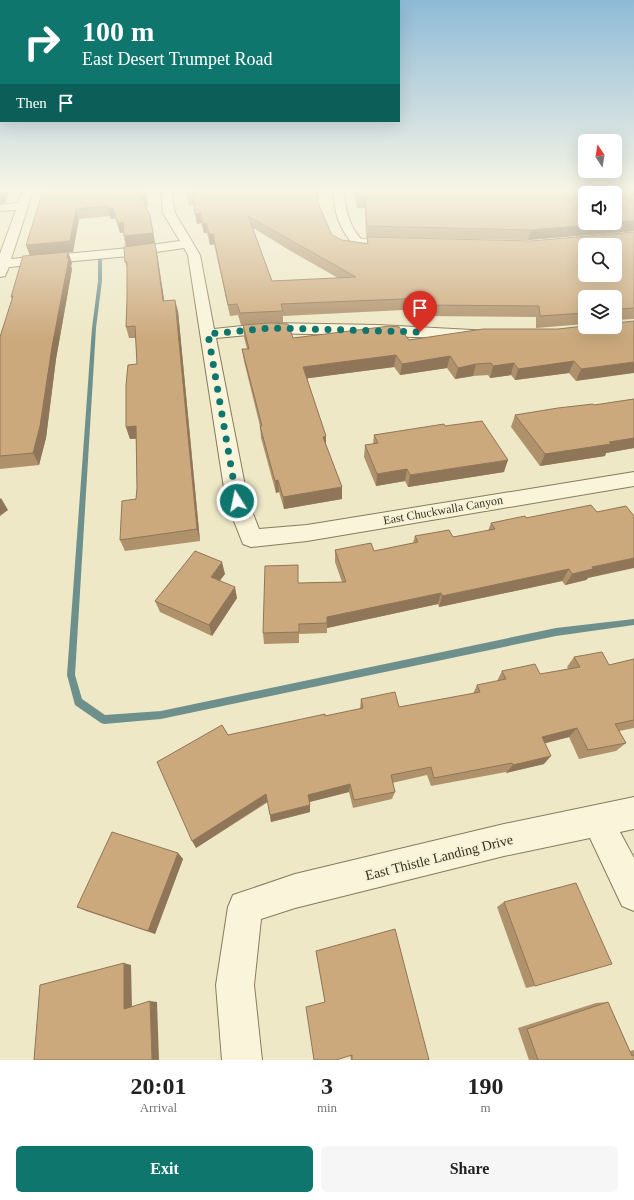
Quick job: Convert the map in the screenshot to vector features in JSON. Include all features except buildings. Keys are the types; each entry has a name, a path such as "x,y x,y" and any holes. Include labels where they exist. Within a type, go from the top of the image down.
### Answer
{"street":[{"path":"11,240 1,267 188,244"},
{"path":"186,240 194,255 208,334 271,328 501,334"},
{"path":"356,240 358,242 406,244"},
{"name":"East Chuckwalla Canyon","path":"208,334 237,501 251,538 307,533 631,483"},
{"name":"East Thistle Landing Drive","path":"242,1060 235,985 245,907 295,891 504,840 634,813"},
{"path":"598,821 634,894"}],"waterway":[{"path":"100,255 100,281 94,328 71,675 78,702 104,720 161,715 556,632 634,622"}],"route":[{"path":"237,501 208,334 271,328 420,332"}]}
